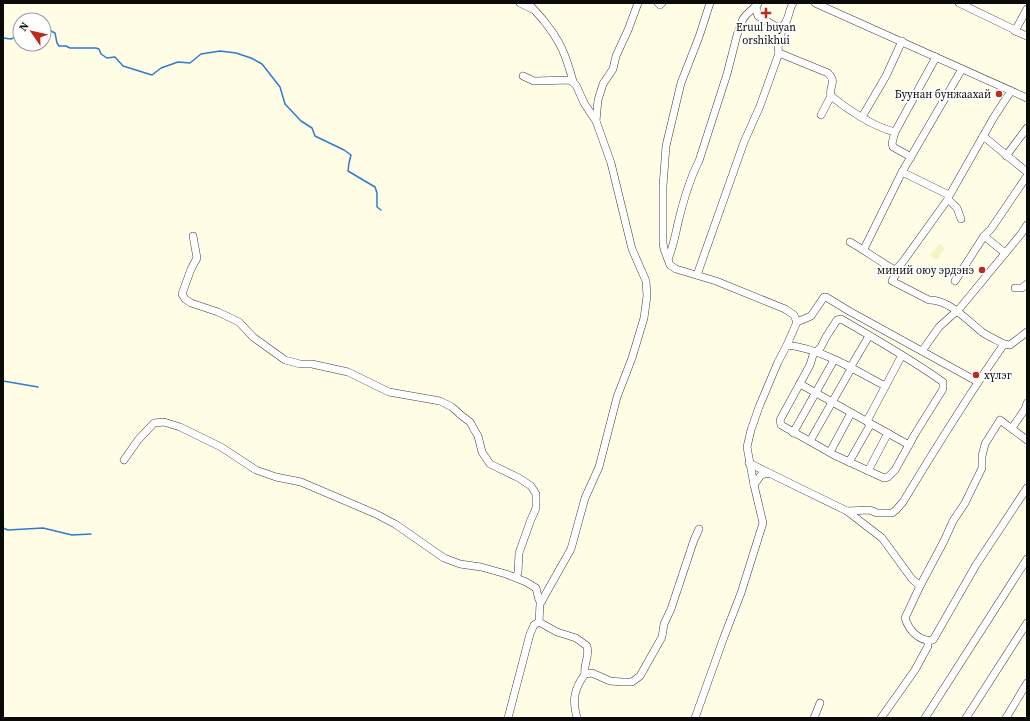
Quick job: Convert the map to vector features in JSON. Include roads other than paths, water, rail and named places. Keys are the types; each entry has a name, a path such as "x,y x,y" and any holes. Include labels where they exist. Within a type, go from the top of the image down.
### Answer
{"street":[{"path":"520,3 536,11"},
{"path":"528,3 544,19 559,42 573,81 584,103 596,121 611,163 632,248 642,268 646,281 647,296 644,318 632,358 617,397 599,467 585,498 571,549 540,604 539,622"},
{"path":"596,121 598,100 603,84 613,69 616,56 638,3"},
{"path":"658,3 660,5 662,3"},
{"path":"711,3 681,83 666,146 663,186 664,249 671,266 686,273 716,281 785,310 794,315 797,322"},
{"path":"780,28 784,26 793,3"},
{"path":"815,3 1027,98"},
{"path":"959,3 1027,36"},
{"path":"668,259 674,244 689,185 699,161 727,74 737,35 746,14 758,5"},
{"path":"697,275 744,142 760,106 779,53 778,48 782,30 758,16 758,5"},
{"path":"1015,31 1027,10"},
{"path":"862,117 886,76 902,42"},
{"path":"779,53 828,73 831,77 833,82 830,92 831,96 821,115"},
{"path":"911,157 893,147 892,143 895,132 936,57"},
{"path":"864,250 902,172 962,69"},
{"path":"523,76 534,81 573,81"},
{"path":"1011,91 994,116 949,197 902,263 895,270 896,274 892,281 929,300 934,300 956,310 983,333 1004,344 1010,345 1027,332"},
{"path":"831,96 862,117 883,128 895,132"},
{"path":"1006,156 1027,128"},
{"path":"983,136 1027,172"},
{"path":"902,172 949,197 957,208 961,219"},
{"path":"955,281 984,236 991,229 1027,176"},
{"path":"922,351 939,328 956,310 960,308 979,286 1027,225"},
{"path":"193,236 198,258 191,269 182,294 185,299 239,322 253,337 285,360 348,372 389,392 434,399 446,403 472,426 478,436 484,458 490,464 513,474 531,486 536,494 536,508 520,553 518,573 515,577"},
{"path":"984,236 1005,253"},
{"path":"850,242 895,270"},
{"path":"1015,288 1022,288 1027,284"},
{"path":"695,718 741,593 763,523 749,463 747,447 751,430 774,370 797,322 811,316 818,304 824,297 826,297 978,382"},
{"path":"841,319 881,341 921,366 943,382 944,387 895,470 888,477 880,477 781,426 780,420 816,352 821,347 837,320 841,319"},
{"path":"810,441 851,370 850,368 870,336"},
{"path":"848,511 870,510 877,513 892,513 896,510 903,502 935,449 1004,344"},
{"path":"787,345 816,352 885,386"},
{"path":"849,462 870,425 867,421 902,355"},
{"path":"793,433 834,360"},
{"path":"800,384 909,445"},
{"path":"1012,428 1025,409 1027,403"},
{"path":"830,452 851,413"},
{"path":"1027,440 1000,420 990,435 985,444 982,456 982,468 965,503 920,586 905,618 908,626 914,634 928,641 933,640 976,564 1027,488"},
{"path":"124,460 154,423 164,422 188,430 262,472 301,482 367,510 395,524 448,560 460,564 482,567 526,582 536,588 539,600 542,601"},
{"path":"868,471 888,433"},
{"path":"749,463 848,511 882,538 912,579 920,586"},
{"path":"754,485 761,475 769,473"},
{"path":"585,674 592,673 610,681 622,682 632,682 640,676 662,637 664,624 672,609 694,540 699,529"},
{"path":"925,718 1027,559"},
{"path":"539,622 557,632 576,638 586,644 589,654 584,669 585,674 578,684 574,696 573,706 577,718"},
{"path":"508,718 530,634 534,625 539,622"},
{"path":"966,718 1027,623"},
{"path":"881,718 915,670 928,646 928,641"},
{"path":"1006,718 1027,683"},
{"path":"814,718 820,703"}],"waterway":[{"path":"52,32 55,33 59,46 66,46 70,48 96,48 99,49 101,54 107,58 115,57 123,66 152,75 161,68 178,62 190,63 201,54 220,51 236,53 251,58 262,64 280,87 285,104 301,121 312,128 315,136 351,155 348,171 375,187 377,193 377,207 381,210"},
{"path":"3,38 12,39"},
{"path":"3,381 38,387"},
{"path":"3,528 8,530 43,528 72,535 91,534"}],"place":[{"name":"Eruul buyan orshikhui","path":"766,13"},
{"name":"Буунан бунжаахай","path":"999,94"},
{"name":"миний оюу эрдэнэ","path":"982,270"},
{"name":"хүлэг","path":"976,375"}]}
